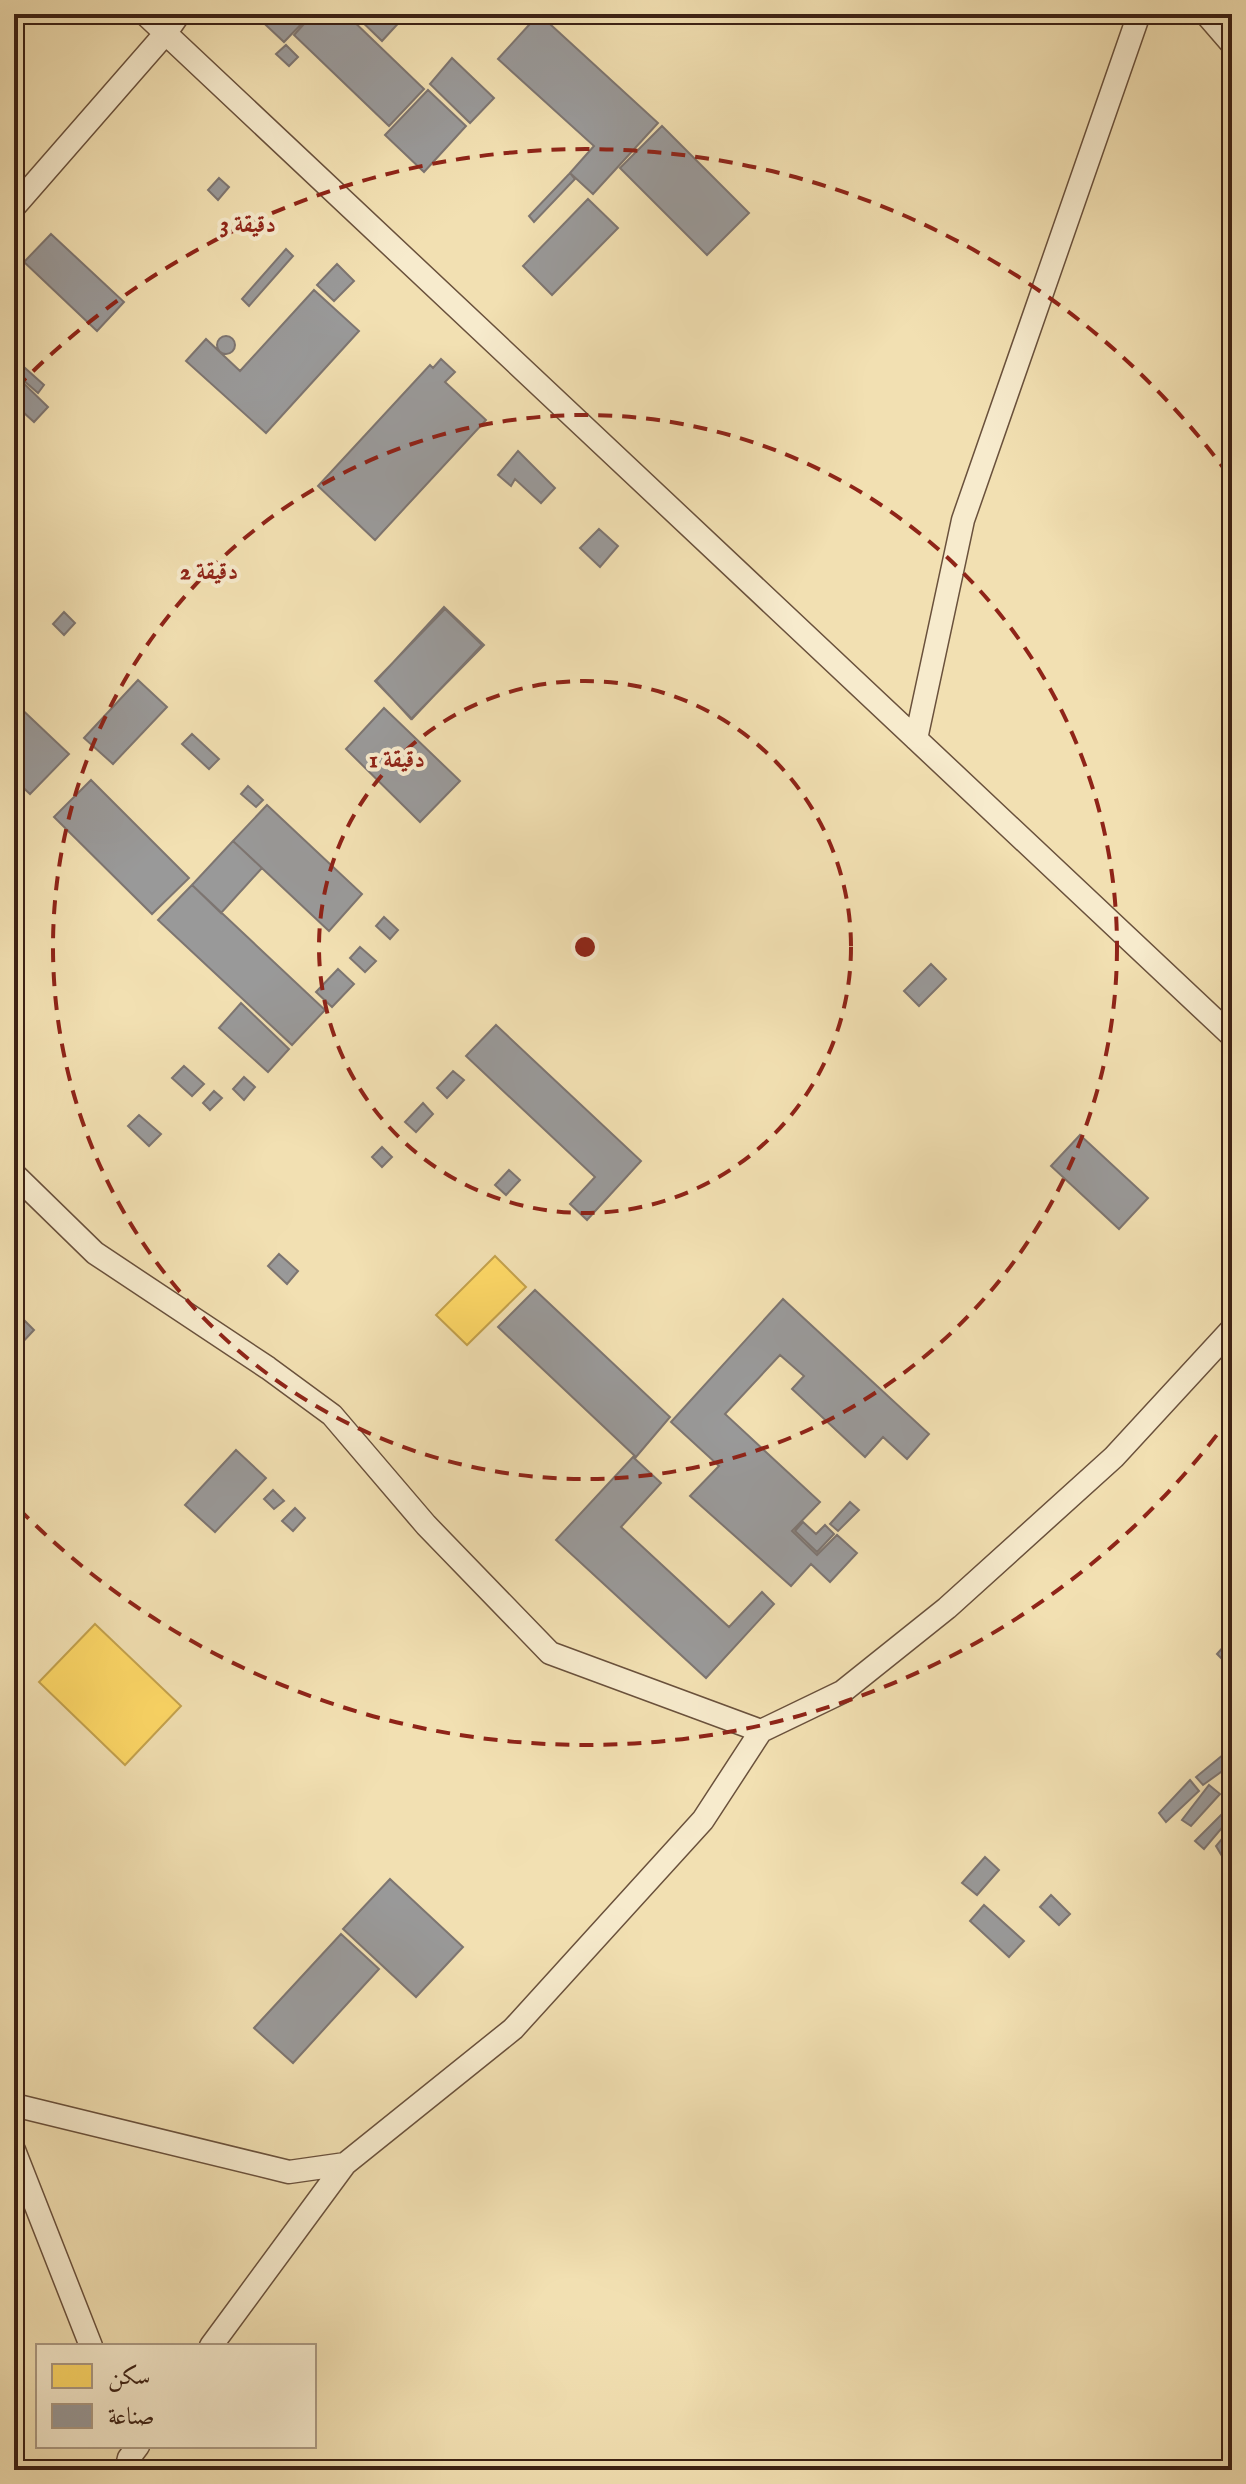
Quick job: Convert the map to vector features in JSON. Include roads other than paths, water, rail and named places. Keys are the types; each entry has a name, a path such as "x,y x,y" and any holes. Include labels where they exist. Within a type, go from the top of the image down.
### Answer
{"street":[{"path":"145,14 1232,1036"},
{"path":"14,207 179,14"},
{"path":"916,739 963,520 1139,14"},
{"path":"1206,14 1232,44"},
{"path":"14,1174 95,1253 268,1368 332,1415 426,1525 550,1653 761,1731"},
{"path":"212,2344 345,2164 513,2029 703,1820 761,1731 842,1692 947,1608 1114,1457 1232,1329"},
{"path":"14,2105 289,2172 345,2164"},
{"path":"14,2150 90,2344"}]}
